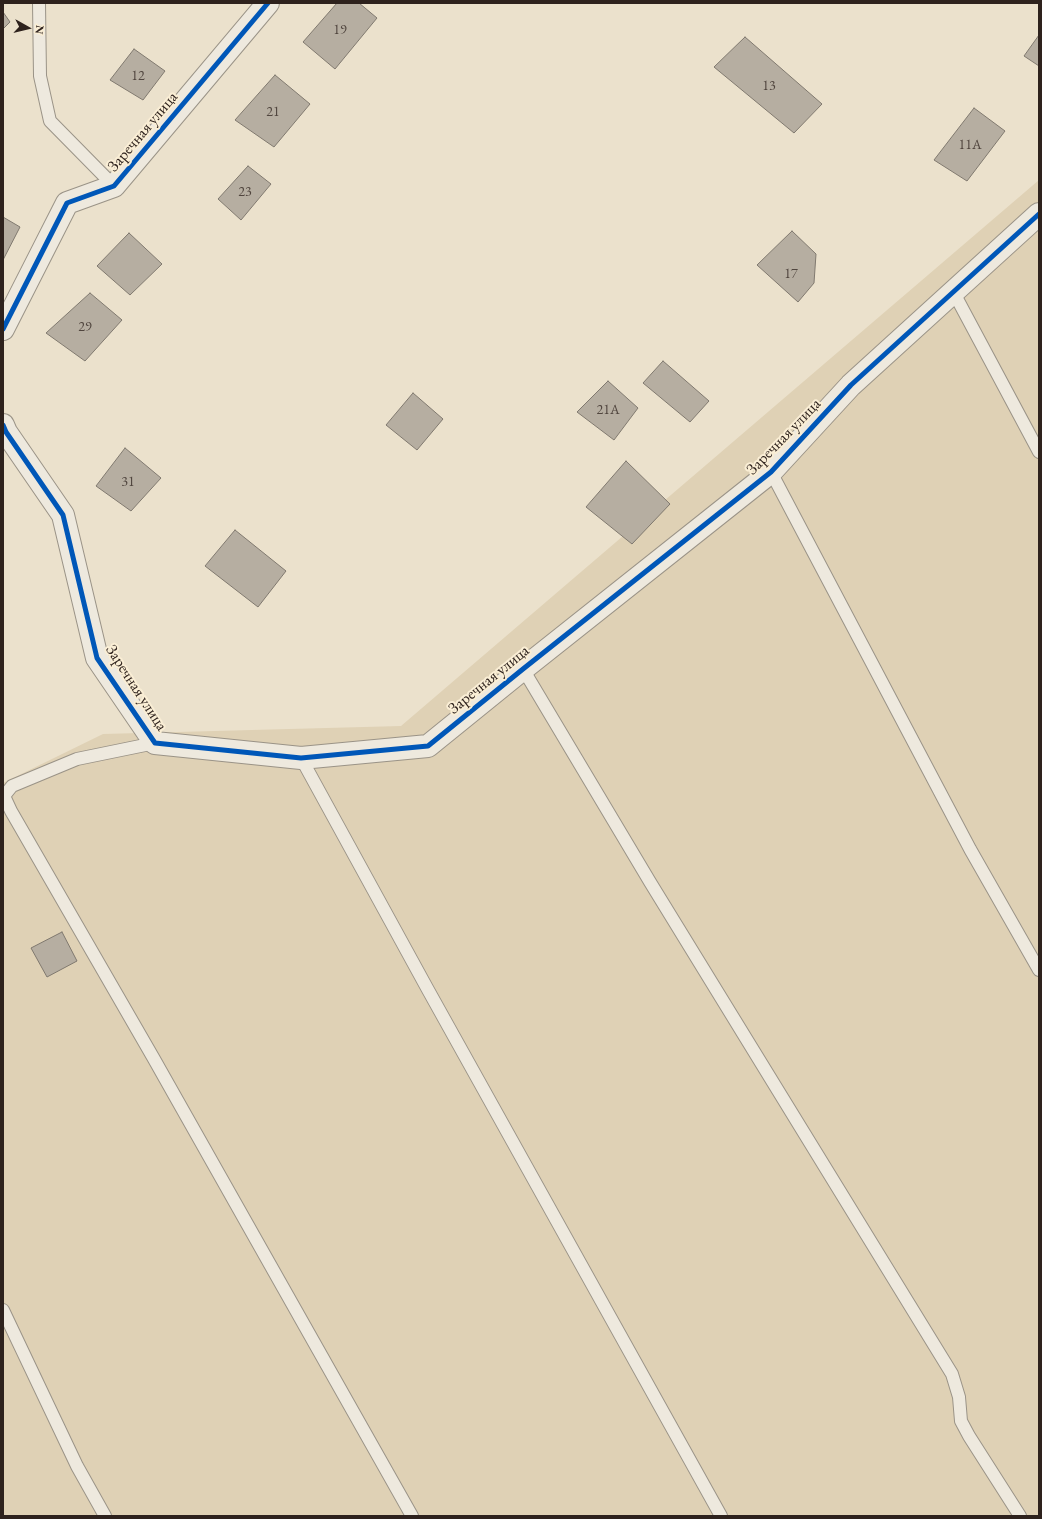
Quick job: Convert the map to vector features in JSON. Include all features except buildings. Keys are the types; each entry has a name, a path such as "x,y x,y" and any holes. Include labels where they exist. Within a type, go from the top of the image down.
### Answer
{"street":[{"name":"Заречная улица","path":"3,329 67,203 114,186 268,3"},
{"name":"Заречная улица","path":"3,425 6,432 63,515 97,658 155,743 301,758 428,746 772,472 851,386 1039,214"}],"lane":[{"name":"Заречная улица","path":"39,3 40,76 50,121 114,186"},
{"path":"954,293 1039,452"},
{"path":"772,472 970,849 1039,970"},
{"path":"523,669 659,896 952,1374 959,1397 961,1421 1020,1516"},
{"path":"155,743 77,759 12,786 4,796 15,818 154,1059 412,1516"},
{"path":"301,758 721,1516"},
{"path":"3,1310 77,1466 105,1516"}],"shaded area":[{"path":"1039,180 1039,1516 3,1516 3,783 103,734 401,726"}],"cycle path":[{"path":"3,329 67,203 114,186 268,3"},
{"path":"3,425 6,432 63,515 97,658 155,743 301,758 428,746 771,472 851,385 1039,214"}]}
